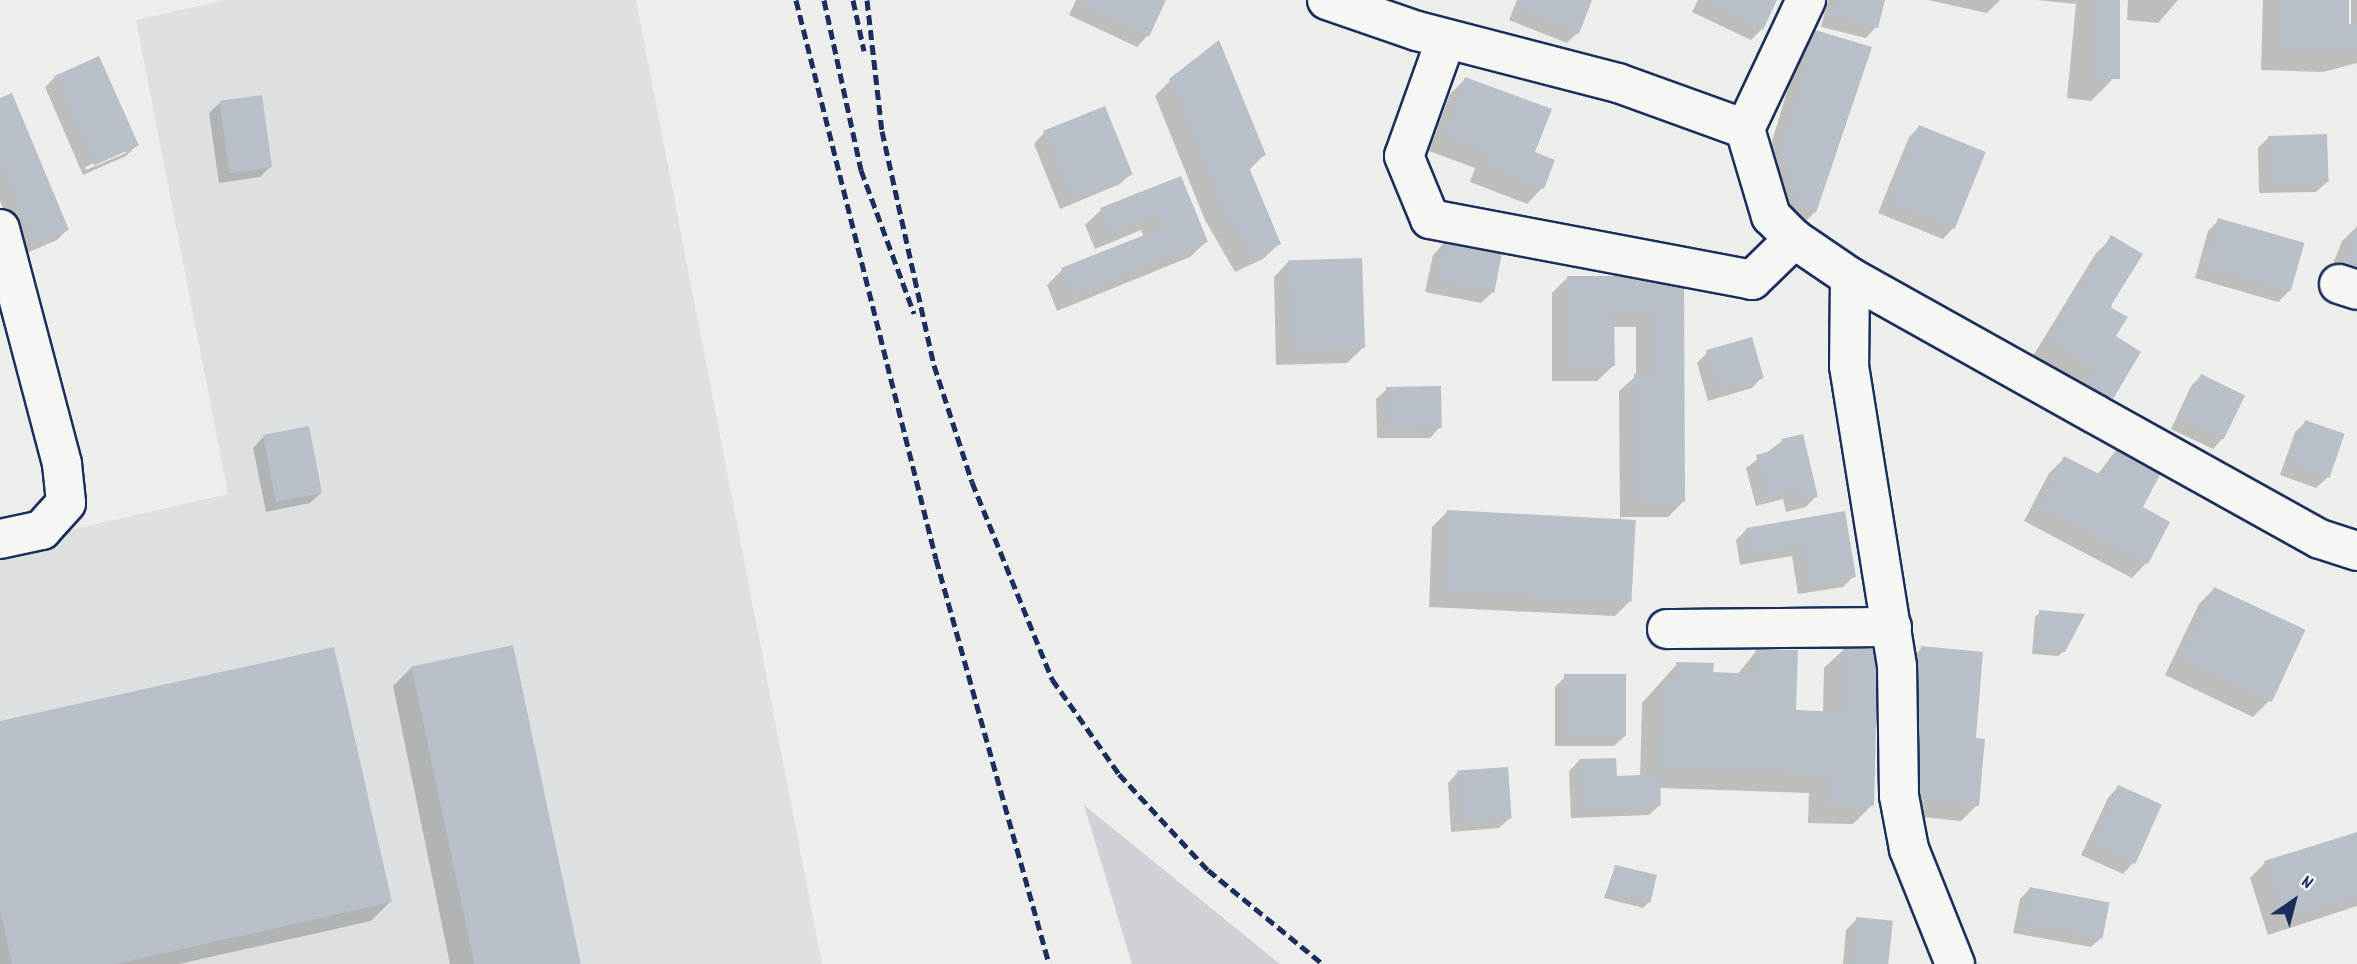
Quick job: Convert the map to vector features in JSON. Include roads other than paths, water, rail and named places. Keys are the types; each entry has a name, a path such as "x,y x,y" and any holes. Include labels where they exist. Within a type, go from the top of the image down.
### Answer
{"street":[{"path":"1329,0 1407,11 1446,39 1618,83 1745,128"},
{"path":"1807,0 1745,128 1771,216 1794,239 1850,277 2320,539 2357,551"},
{"path":"1446,39 1404,156 1430,219 1752,280 1794,239"},
{"path":"0,229 62,464 66,503 42,530 0,539"},
{"path":"1850,277 1849,366 1897,666 1899,796 1909,849 1955,964"},
{"path":"1667,629 1892,627"}],"railway":[{"path":"796,0 936,559 1049,964"},
{"path":"824,0 861,170 914,313"},
{"path":"853,0 864,51"},
{"path":"867,0 882,131 934,365 972,482 1052,679 1119,774 1208,870 1323,964"}]}
